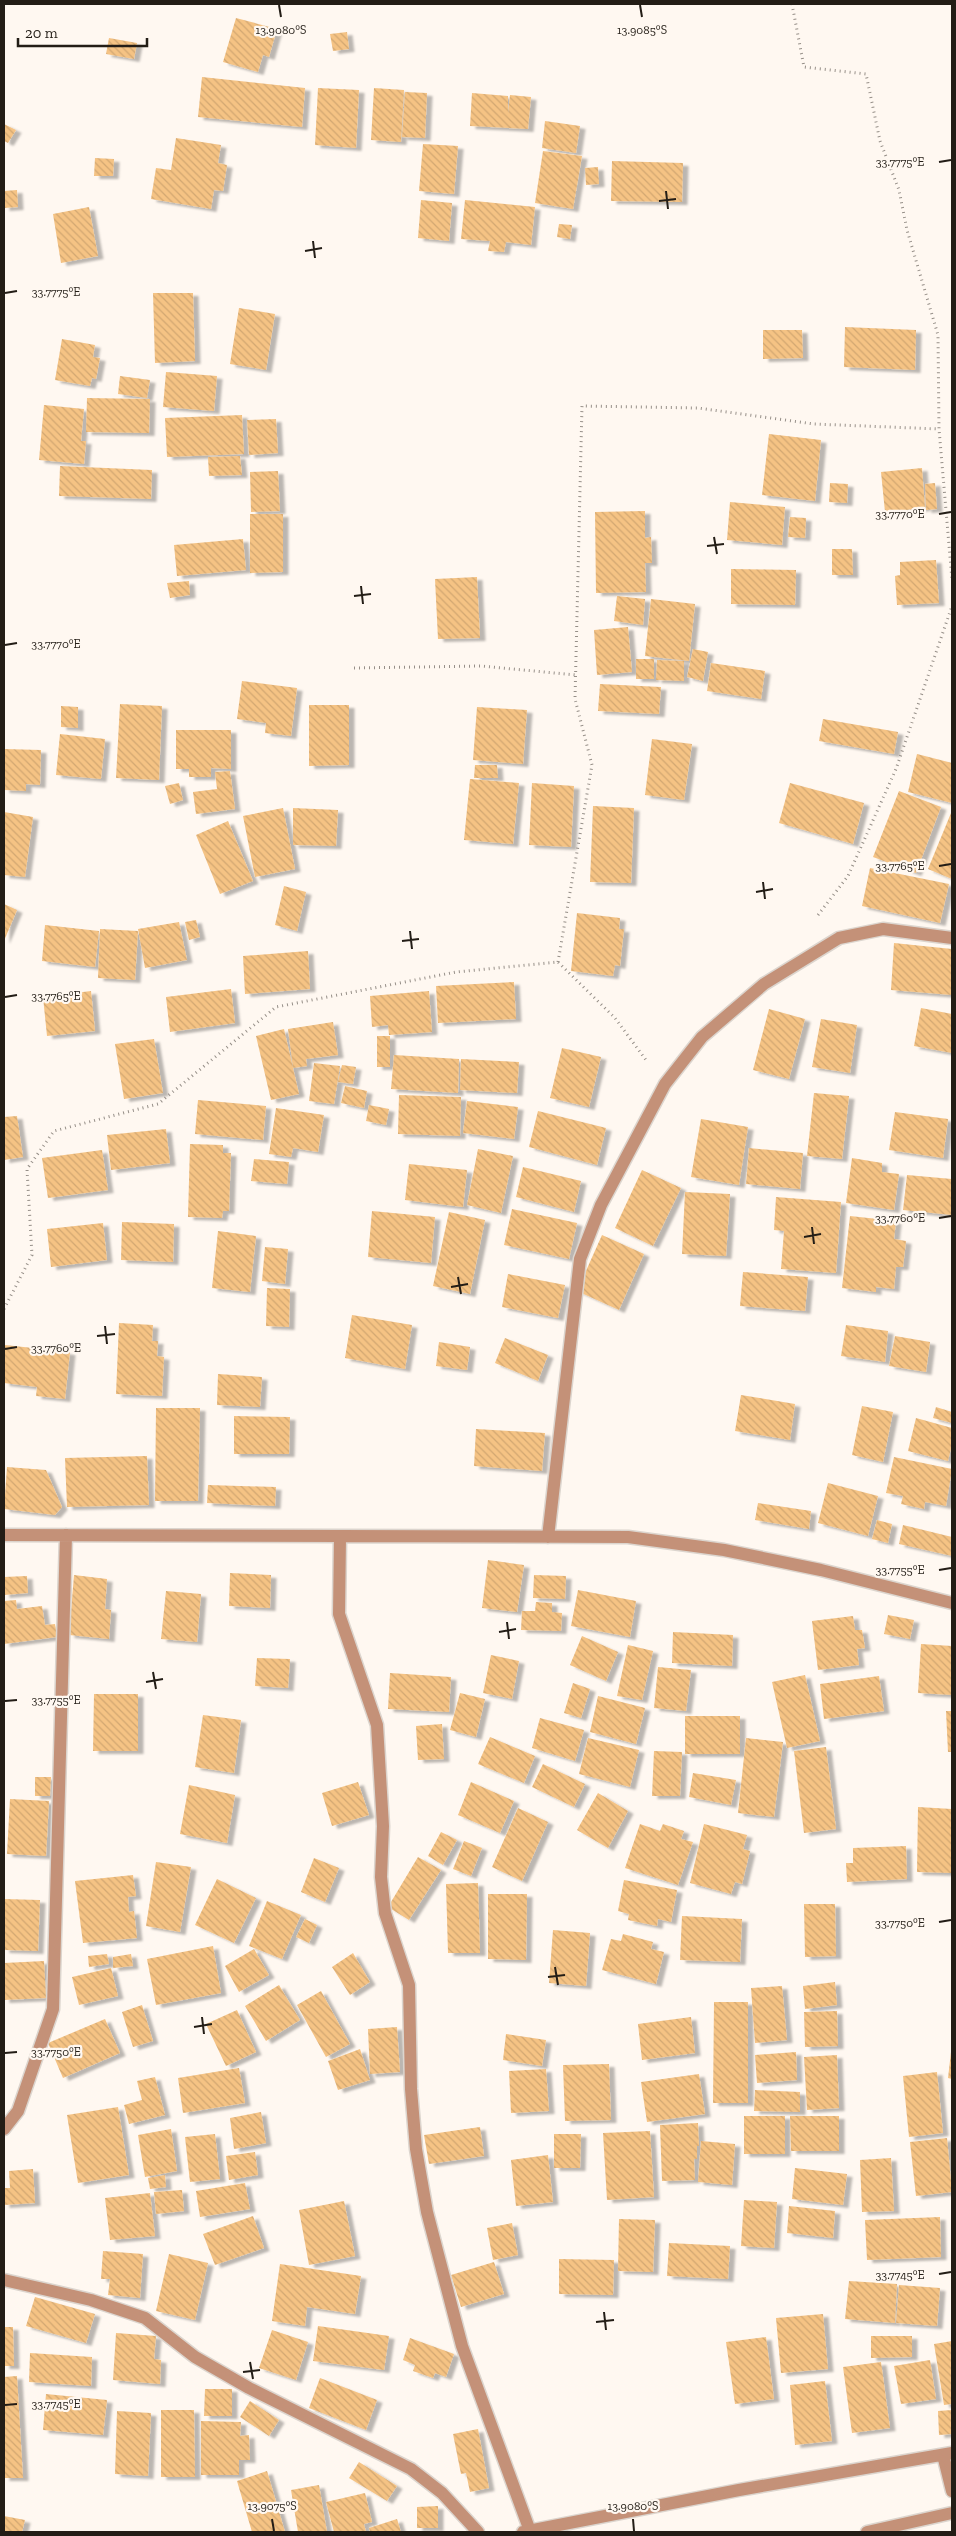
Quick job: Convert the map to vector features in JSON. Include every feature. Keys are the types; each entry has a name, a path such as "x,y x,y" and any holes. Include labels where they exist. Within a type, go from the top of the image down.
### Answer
{"street":[{"path":"548,1537 580,1259 601,1205 664,1084 702,1037 764,984 839,938 884,929 952,938"},
{"path":"4,1535 628,1537 724,1550 821,1570 952,1603"},
{"path":"4,2128 18,2111 53,2009 66,1535"},
{"path":"340,1537 339,1614 377,1725 382,1826 381,1877 385,1913 409,1985 412,2098 416,2149 427,2212 462,2346 527,2532 948,2454 952,2491"},
{"path":"4,2280 91,2300 145,2318 195,2357 241,2384 411,2469 442,2492 478,2532"},
{"path":"867,2532 952,2513"},
{"path":"584,2520 589,2532"}],"path":[{"path":"792,4 804,67 866,74 880,140 899,190 907,230 938,335 939,429 952,580"},
{"path":"558,962 592,765 575,700 582,406 698,408 814,424 939,429"},
{"path":"812,922 848,876 896,769 952,606"},
{"path":"354,668 481,666 576,675"},
{"path":"558,962 615,1018 664,1084"},
{"path":"4,1310 32,1255 27,1169 54,1131 158,1104 276,1007 456,972 558,962"}],"building":[{"path":"236,18 277,29 269,57 263,55 258,72 223,62"},
{"path":"347,32 349,49 333,51 330,34"},
{"path":"109,38 137,43 134,59 106,54"},
{"path":"202,77 305,88 302,127 198,117"},
{"path":"318,88 359,90 356,148 315,145"},
{"path":"374,88 404,90 401,142 371,140"},
{"path":"405,92 427,93 425,138 402,137"},
{"path":"472,93 508,96 508,113 510,95 531,97 528,129 470,126"},
{"path":"545,121 580,126 576,153 542,148"},
{"path":"4,124 16,130 8,143 4,141"},
{"path":"176,138 221,145 218,163 227,165 223,191 214,190 211,209 151,199 156,168 171,170"},
{"path":"423,144 458,146 454,194 419,191"},
{"path":"543,151 582,156 573,209 535,203"},
{"path":"95,158 114,159 113,176 94,176"},
{"path":"612,161 683,163 682,202 611,201"},
{"path":"598,167 599,184 586,185 585,168"},
{"path":"17,190 18,207 4,208 4,191"},
{"path":"421,200 452,203 449,241 418,238"},
{"path":"465,200 535,207 531,245 506,242 504,252 488,251 490,241 461,239"},
{"path":"89,207 98,256 61,263 53,214"},
{"path":"559,224 572,225 570,239 557,237"},
{"path":"153,293 193,293 195,361 155,363"},
{"path":"239,308 275,314 266,370 230,364"},
{"path":"845,327 916,330 915,370 844,367"},
{"path":"763,330 802,330 803,358 763,359"},
{"path":"62,339 95,345 93,357 100,358 96,379 92,378 90,386 55,380"},
{"path":"166,372 217,376 214,411 163,407"},
{"path":"120,376 150,380 147,398 118,394"},
{"path":"87,398 150,399 149,433 86,432"},
{"path":"44,405 84,409 81,441 86,441 84,464 39,460"},
{"path":"242,415 244,454 167,457 165,418"},
{"path":"276,419 278,453 249,455 247,420"},
{"path":"769,434 821,440 815,501 762,495"},
{"path":"240,456 242,475 209,476 208,457"},
{"path":"60,466 152,470 151,499 59,496"},
{"path":"922,468 925,508 885,512 881,472"},
{"path":"278,471 280,511 251,512 250,472"},
{"path":"830,483 848,484 847,503 829,502"},
{"path":"935,483 937,509 926,510 925,484"},
{"path":"730,502 785,507 782,545 727,540"},
{"path":"645,511 645,538 651,537 652,563 645,563 646,592 596,593 595,512"},
{"path":"250,514 283,514 283,572 250,573"},
{"path":"790,517 806,518 805,538 788,537"},
{"path":"243,539 246,570 177,576 174,545"},
{"path":"832,549 852,549 853,575 832,575"},
{"path":"936,560 939,603 897,605 895,576 900,575 900,562"},
{"path":"731,569 796,570 795,605 731,604"},
{"path":"477,577 480,638 438,639 435,579"},
{"path":"189,581 190,595 170,598 167,583"},
{"path":"617,596 645,599 643,625 614,621"},
{"path":"651,599 695,604 689,661 645,656"},
{"path":"628,627 632,672 597,675 594,630"},
{"path":"693,649 708,652 703,681 687,677"},
{"path":"636,659 654,659 654,679 636,679"},
{"path":"657,660 684,661 684,681 656,680"},
{"path":"711,663 765,671 761,699 707,691"},
{"path":"242,681 297,688 291,736 265,733 266,723 237,719"},
{"path":"600,684 661,687 659,714 598,711"},
{"path":"120,704 162,706 159,780 116,778"},
{"path":"309,705 349,705 349,765 309,766"},
{"path":"61,706 78,707 78,728 61,727"},
{"path":"477,707 527,710 523,764 473,760"},
{"path":"823,719 898,732 894,754 819,741"},
{"path":"176,730 231,730 231,769 211,768 211,777 189,777 189,769 176,769"},
{"path":"60,734 105,739 101,779 56,775"},
{"path":"652,739 692,744 684,800 645,795"},
{"path":"4,749 41,750 40,785 26,784 26,791 4,790"},
{"path":"917,754 952,763 952,803 908,792"},
{"path":"475,765 497,765 498,778 474,778"},
{"path":"230,771 235,809 196,814 193,792 217,789 215,772"},
{"path":"470,779 519,783 513,844 464,840"},
{"path":"179,783 183,800 170,804 165,786"},
{"path":"532,783 574,786 571,847 529,845"},
{"path":"790,783 864,803 853,844 779,823"},
{"path":"899,791 941,807 916,873 873,857"},
{"path":"593,806 634,808 631,883 590,882"},
{"path":"283,808 295,869 255,877 243,816"},
{"path":"293,808 338,810 336,846 293,845"},
{"path":"4,812 33,817 25,877 4,875"},
{"path":"952,813 952,879 928,869"},
{"path":"228,821 253,881 220,894 196,835"},
{"path":"870,868 949,884 940,923 862,906"},
{"path":"284,886 306,892 297,931 275,925"},
{"path":"4,904 17,910 4,941"},
{"path":"577,913 620,918 619,929 624,929 620,966 615,965 613,976 571,971"},
{"path":"196,920 200,937 189,940 185,922"},
{"path":"179,922 187,960 145,968 138,929"},
{"path":"45,925 99,931 95,967 42,961"},
{"path":"100,929 138,931 135,980 98,978"},
{"path":"894,943 952,949 952,995 891,990"},
{"path":"308,951 310,989 245,994 243,956"},
{"path":"514,982 516,1019 438,1023 436,986"},
{"path":"231,989 235,1023 170,1032 166,997"},
{"path":"91,991 95,1031 47,1036 43,997"},
{"path":"429,991 432,1032 389,1035 388,1025 372,1027 370,996"},
{"path":"921,1008 952,1014 952,1053 914,1046"},
{"path":"769,1009 805,1019 789,1079 753,1070"},
{"path":"821,1019 857,1025 850,1073 812,1067"},
{"path":"333,1022 338,1055 306,1059 307,1066 293,1068 288,1029"},
{"path":"284,1029 299,1094 271,1100 256,1036"},
{"path":"377,1036 390,1036 390,1067 377,1067"},
{"path":"154,1039 163,1093 124,1099 115,1044"},
{"path":"562,1048 601,1057 589,1107 550,1098"},
{"path":"394,1055 459,1059 458,1093 391,1089"},
{"path":"461,1059 519,1062 517,1093 460,1090"},
{"path":"314,1063 340,1066 334,1104 309,1101"},
{"path":"342,1065 356,1067 353,1084 338,1082"},
{"path":"345,1086 367,1091 364,1108 341,1103"},
{"path":"814,1093 849,1096 842,1159 807,1156"},
{"path":"399,1095 461,1097 460,1136 398,1134"},
{"path":"198,1100 266,1106 263,1140 195,1134"},
{"path":"467,1101 518,1107 514,1139 463,1133"},
{"path":"369,1105 389,1109 386,1125 366,1121"},
{"path":"276,1108 324,1115 318,1152 293,1148 291,1157 269,1154"},
{"path":"538,1111 606,1128 597,1165 529,1147"},
{"path":"895,1112 948,1119 943,1158 889,1150"},
{"path":"17,1116 23,1157 4,1160 4,1117"},
{"path":"701,1119 748,1127 739,1185 691,1177"},
{"path":"166,1129 170,1163 111,1170 107,1135"},
{"path":"190,1144 223,1145 223,1153 231,1153 229,1211 223,1211 222,1218 188,1217"},
{"path":"749,1148 803,1153 800,1189 746,1184"},
{"path":"478,1149 513,1156 501,1213 467,1205"},
{"path":"102,1150 108,1190 48,1198 42,1158"},
{"path":"852,1158 882,1163 882,1172 899,1174 894,1210 846,1203"},
{"path":"254,1159 289,1162 287,1184 251,1181"},
{"path":"409,1164 467,1170 463,1207 405,1200"},
{"path":"523,1167 581,1181 574,1212 516,1197"},
{"path":"642,1170 681,1188 653,1246 615,1228"},
{"path":"907,1175 952,1179 952,1215 903,1210"},
{"path":"685,1192 730,1194 726,1256 682,1254"},
{"path":"776,1197 841,1202 836,1273 781,1269 784,1231 774,1230"},
{"path":"512,1209 577,1223 569,1259 504,1245"},
{"path":"372,1211 435,1217 431,1263 368,1257"},
{"path":"449,1212 485,1220 470,1294 433,1286"},
{"path":"850,1216 896,1221 894,1239 906,1241 903,1267 896,1267 894,1289 876,1287 876,1292 842,1288"},
{"path":"122,1222 174,1224 173,1262 121,1260"},
{"path":"103,1223 107,1260 51,1267 47,1229"},
{"path":"218,1231 256,1236 250,1292 212,1288"},
{"path":"602,1235 644,1254 619,1310 577,1291"},
{"path":"265,1247 288,1249 285,1284 262,1281"},
{"path":"743,1272 808,1277 805,1311 740,1306"},
{"path":"508,1274 565,1285 558,1318 502,1307"},
{"path":"267,1288 290,1289 289,1327 266,1326"},
{"path":"352,1315 412,1325 405,1369 345,1358"},
{"path":"119,1323 153,1325 152,1341 158,1341 157,1356 164,1357 162,1396 116,1394"},
{"path":"846,1325 888,1331 885,1362 841,1356"},
{"path":"895,1336 930,1342 926,1372 889,1366"},
{"path":"505,1338 548,1355 538,1381 495,1363"},
{"path":"439,1342 470,1347 467,1370 436,1366"},
{"path":"5,1345 70,1352 65,1399 36,1396 37,1387 4,1383"},
{"path":"218,1374 262,1377 260,1407 217,1405"},
{"path":"741,1395 795,1404 790,1440 735,1431"},
{"path":"862,1406 893,1412 883,1462 852,1455"},
{"path":"936,1407 952,1412 952,1423 933,1418"},
{"path":"156,1408 200,1408 198,1501 155,1501"},
{"path":"234,1416 290,1417 289,1454 234,1454"},
{"path":"916,1418 952,1428 952,1444 948,1461 908,1451"},
{"path":"476,1429 545,1433 542,1471 474,1466"},
{"path":"147,1456 149,1505 67,1507 65,1458"},
{"path":"894,1457 952,1469 946,1506 925,1502 924,1509 901,1504 903,1496 886,1493"},
{"path":"7,1467 46,1470 62,1507 55,1515 4,1509"},
{"path":"828,1483 878,1496 868,1536 818,1523"},
{"path":"208,1485 276,1487 275,1506 207,1503"},
{"path":"758,1503 811,1511 809,1529 755,1520"},
{"path":"877,1520 892,1524 888,1543 872,1539"},
{"path":"903,1525 952,1537 952,1556 899,1544"},
{"path":"488,1560 524,1565 517,1612 482,1608"},
{"path":"230,1573 271,1575 270,1608 229,1606"},
{"path":"74,1575 107,1579 105,1609 111,1610 109,1639 69,1635"},
{"path":"534,1575 566,1576 565,1599 533,1598"},
{"path":"27,1576 28,1593 4,1595 4,1577"},
{"path":"578,1590 636,1601 630,1637 571,1626"},
{"path":"166,1591 201,1594 197,1642 161,1639"},
{"path":"16,1600 17,1609 42,1606 45,1625 55,1624 57,1637 4,1644 4,1601"},
{"path":"536,1602 552,1603 552,1612 562,1613 561,1631 521,1630 522,1611 535,1611"},
{"path":"888,1615 914,1620 910,1639 884,1634"},
{"path":"853,1616 855,1630 862,1630 865,1648 857,1649 859,1665 818,1670 812,1621"},
{"path":"673,1632 733,1635 732,1666 672,1663"},
{"path":"582,1636 618,1652 606,1681 570,1665"},
{"path":"921,1644 952,1646 952,1695 918,1693"},
{"path":"628,1645 653,1651 642,1700 617,1696"},
{"path":"491,1655 519,1661 512,1699 483,1693"},
{"path":"257,1658 290,1659 288,1688 255,1686"},
{"path":"658,1667 691,1670 686,1711 654,1708"},
{"path":"390,1673 451,1677 449,1712 388,1709"},
{"path":"805,1675 820,1741 787,1748 772,1682"},
{"path":"879,1676 884,1711 824,1719 820,1684"},
{"path":"573,1683 590,1689 581,1718 564,1713"},
{"path":"460,1693 485,1699 476,1737 450,1730"},
{"path":"94,1694 138,1694 138,1751 93,1751"},
{"path":"598,1696 645,1708 636,1744 590,1732"},
{"path":"946,1711 952,1711 952,1752 948,1752"},
{"path":"203,1715 241,1720 234,1773 195,1767"},
{"path":"685,1716 740,1716 740,1754 685,1754"},
{"path":"540,1718 584,1730 575,1761 532,1748"},
{"path":"442,1724 444,1759 418,1760 416,1726"},
{"path":"490,1737 535,1756 524,1783 478,1764"},
{"path":"588,1738 639,1750 630,1787 579,1774"},
{"path":"746,1738 783,1742 774,1817 738,1813"},
{"path":"826,1747 836,1829 804,1833 794,1751"},
{"path":"654,1751 682,1752 680,1796 652,1796"},
{"path":"543,1764 585,1784 574,1807 532,1787"},
{"path":"693,1773 736,1780 731,1805 689,1797"},
{"path":"35,1777 51,1777 50,1796 35,1796"},
{"path":"358,1782 369,1815 332,1826 322,1793"},
{"path":"471,1782 514,1801 500,1833 458,1815"},
{"path":"189,1785 235,1795 227,1843 180,1834"},
{"path":"598,1793 628,1811 608,1848 577,1830"},
{"path":"10,1799 49,1801 46,1856 7,1854"},
{"path":"918,1807 952,1809 952,1873 917,1872"},
{"path":"518,1808 548,1822 522,1881 492,1867"},
{"path":"640,1824 660,1831 663,1824 684,1831 681,1839 693,1842 678,1885 625,1868"},
{"path":"704,1824 747,1835 743,1849 750,1851 742,1884 735,1882 731,1894 690,1883"},
{"path":"441,1832 457,1840 443,1865 428,1856"},
{"path":"464,1841 482,1848 471,1876 453,1869"},
{"path":"906,1846 907,1879 847,1882 846,1863 853,1863 853,1848"},
{"path":"418,1857 441,1870 409,1920 388,1907"},
{"path":"314,1858 339,1868 325,1902 301,1892"},
{"path":"156,1862 191,1867 180,1932 146,1926"},
{"path":"133,1875 136,1896 128,1897 129,1912 134,1911 137,1938 83,1943 75,1881"},
{"path":"217,1879 256,1898 234,1943 195,1925"},
{"path":"624,1880 677,1890 671,1922 658,1919 657,1926 628,1920 629,1914 618,1911"},
{"path":"478,1883 480,1953 448,1953 446,1884"},
{"path":"488,1894 527,1894 526,1960 488,1959"},
{"path":"4,1899 40,1900 38,1951 4,1950"},
{"path":"267,1901 301,1915 282,1959 249,1946"},
{"path":"804,1904 835,1904 836,1956 805,1957"},
{"path":"682,1916 742,1919 740,1962 680,1960"},
{"path":"305,1919 317,1925 309,1943 296,1937"},
{"path":"553,1930 590,1933 586,1986 549,1983"},
{"path":"623,1934 653,1942 651,1949 664,1952 656,1984 602,1970 611,1939 621,1941"},
{"path":"213,1946 221,1993 156,2005 147,1959"},
{"path":"254,1949 269,1975 239,1992 225,1966"},
{"path":"353,1953 370,1982 350,1995 332,1967"},
{"path":"107,1954 109,1964 89,1967 88,1956"},
{"path":"131,1954 133,1966 113,1968 113,1957"},
{"path":"44,1961 46,1998 4,2000 4,1963"},
{"path":"111,1968 118,1996 79,2005 72,1977"},
{"path":"835,1982 837,2005 805,2009 803,1986"},
{"path":"279,1985 300,2020 266,2041 245,2006"},
{"path":"782,1986 787,2040 755,2043 751,1988"},
{"path":"321,1991 350,2044 326,2057 297,2005"},
{"path":"714,2002 748,2002 748,2103 713,2103"},
{"path":"142,2005 153,2041 133,2047 122,2012"},
{"path":"237,2010 256,2052 226,2066 206,2024"},
{"path":"837,2011 838,2046 805,2047 804,2012"},
{"path":"691,2017 695,2053 642,2060 638,2024"},
{"path":"105,2019 120,2053 63,2078 48,2043"},
{"path":"397,2027 400,2072 370,2074 368,2029"},
{"path":"506,2034 546,2040 542,2066 503,2060"},
{"path":"360,2049 370,2080 338,2090 328,2061"},
{"path":"796,2052 797,2080 757,2083 755,2055"},
{"path":"952,2052 952,2079 948,2078"},
{"path":"837,2055 839,2108 807,2110 804,2057"},
{"path":"609,2064 611,2120 565,2121 563,2065"},
{"path":"239,2068 245,2103 183,2113 178,2078"},
{"path":"546,2069 549,2111 511,2113 509,2071"},
{"path":"937,2072 943,2133 909,2137 903,2076"},
{"path":"699,2074 705,2114 647,2122 641,2082"},
{"path":"155,2077 165,2115 129,2124 124,2105 142,2100 137,2081"},
{"path":"755,2090 800,2092 800,2112 754,2111"},
{"path":"118,2107 129,2175 78,2183 67,2115"},
{"path":"261,2112 266,2143 234,2149 230,2118"},
{"path":"744,2116 785,2116 785,2154 744,2154"},
{"path":"790,2116 839,2116 839,2151 791,2151"},
{"path":"698,2123 699,2146 697,2146 697,2159 694,2159 695,2180 662,2181 660,2125"},
{"path":"480,2127 484,2156 429,2164 424,2135"},
{"path":"171,2129 177,2171 145,2177 138,2135"},
{"path":"650,2131 654,2197 607,2200 603,2133"},
{"path":"215,2134 220,2179 190,2182 185,2137"},
{"path":"554,2134 581,2134 580,2168 554,2168"},
{"path":"947,2138 952,2192 916,2196 910,2142"},
{"path":"701,2141 735,2144 732,2185 698,2182"},
{"path":"255,2152 258,2175 229,2180 226,2156"},
{"path":"548,2155 553,2202 516,2206 511,2160"},
{"path":"891,2158 894,2211 862,2212 860,2160"},
{"path":"795,2168 847,2174 843,2205 792,2199"},
{"path":"33,2169 35,2203 4,2205 4,2188 10,2188 9,2171"},
{"path":"165,2175 166,2187 150,2189 148,2178"},
{"path":"245,2183 250,2209 200,2217 196,2191"},
{"path":"182,2190 184,2211 156,2214 154,2192"},
{"path":"150,2193 155,2236 110,2240 105,2198"},
{"path":"744,2200 777,2202 774,2248 741,2246"},
{"path":"344,2201 355,2256 309,2265 299,2210"},
{"path":"789,2206 835,2211 833,2238 787,2233"},
{"path":"253,2216 264,2248 215,2265 203,2234"},
{"path":"940,2217 941,2257 867,2260 865,2220"},
{"path":"619,2219 655,2220 653,2272 618,2271"},
{"path":"512,2223 518,2255 493,2260 487,2228"},
{"path":"669,2243 730,2246 728,2279 667,2276"},
{"path":"103,2251 143,2254 140,2298 108,2295 110,2279 101,2279"},
{"path":"169,2254 208,2263 195,2320 156,2311"},
{"path":"559,2259 614,2260 613,2295 559,2294"},
{"path":"494,2262 504,2294 461,2307 451,2275"},
{"path":"280,2264 361,2276 355,2314 307,2307 305,2326 272,2321"},
{"path":"849,2281 897,2284 895,2323 845,2319"},
{"path":"899,2285 940,2288 937,2326 896,2323"},
{"path":"35,2297 95,2314 86,2343 26,2326"},
{"path":"823,2314 828,2369 781,2373 776,2318"},
{"path":"318,2326 389,2336 384,2370 313,2361"},
{"path":"4,2327 13,2327 14,2366 4,2366"},
{"path":"272,2330 308,2342 296,2380 259,2368"},
{"path":"116,2333 156,2336 154,2359 161,2360 160,2384 113,2380"},
{"path":"871,2336 912,2336 912,2357 871,2358"},
{"path":"766,2337 774,2399 735,2404 726,2342"},
{"path":"410,2338 454,2354 446,2377 435,2373 433,2378 413,2371 415,2365 403,2360"},
{"path":"952,2341 952,2404 944,2405 934,2344"},
{"path":"30,2353 92,2357 91,2386 29,2382"},
{"path":"930,2360 936,2399 901,2404 894,2366"},
{"path":"881,2362 890,2428 852,2433 843,2367"},
{"path":"17,2376 23,2478 4,2478 4,2377"},
{"path":"320,2378 377,2400 366,2430 309,2408"},
{"path":"825,2381 832,2441 795,2445 790,2385"},
{"path":"205,2389 232,2389 232,2416 204,2416"},
{"path":"46,2394 107,2400 103,2435 43,2430"},
{"path":"250,2401 279,2420 269,2436 240,2417"},
{"path":"161,2410 194,2410 195,2477 161,2477"},
{"path":"952,2410 952,2434 939,2435 938,2411"},
{"path":"117,2411 151,2413 148,2476 115,2474"},
{"path":"201,2421 241,2422 240,2436 249,2435 250,2460 239,2460 239,2475 201,2475"},
{"path":"478,2429 489,2488 470,2492 466,2473 461,2474 453,2434"},
{"path":"359,2462 397,2486 387,2501 349,2478"},
{"path":"267,2471 285,2532 252,2532 237,2481"},
{"path":"319,2485 327,2532 298,2532 291,2490"},
{"path":"365,2493 372,2522 364,2524 366,2532 334,2532 326,2502"},
{"path":"438,2506 438,2528 417,2528 417,2507"},
{"path":"4,2516 25,2520 22,2532 4,2532"},
{"path":"397,2519 401,2532 370,2532 369,2528"}]}
